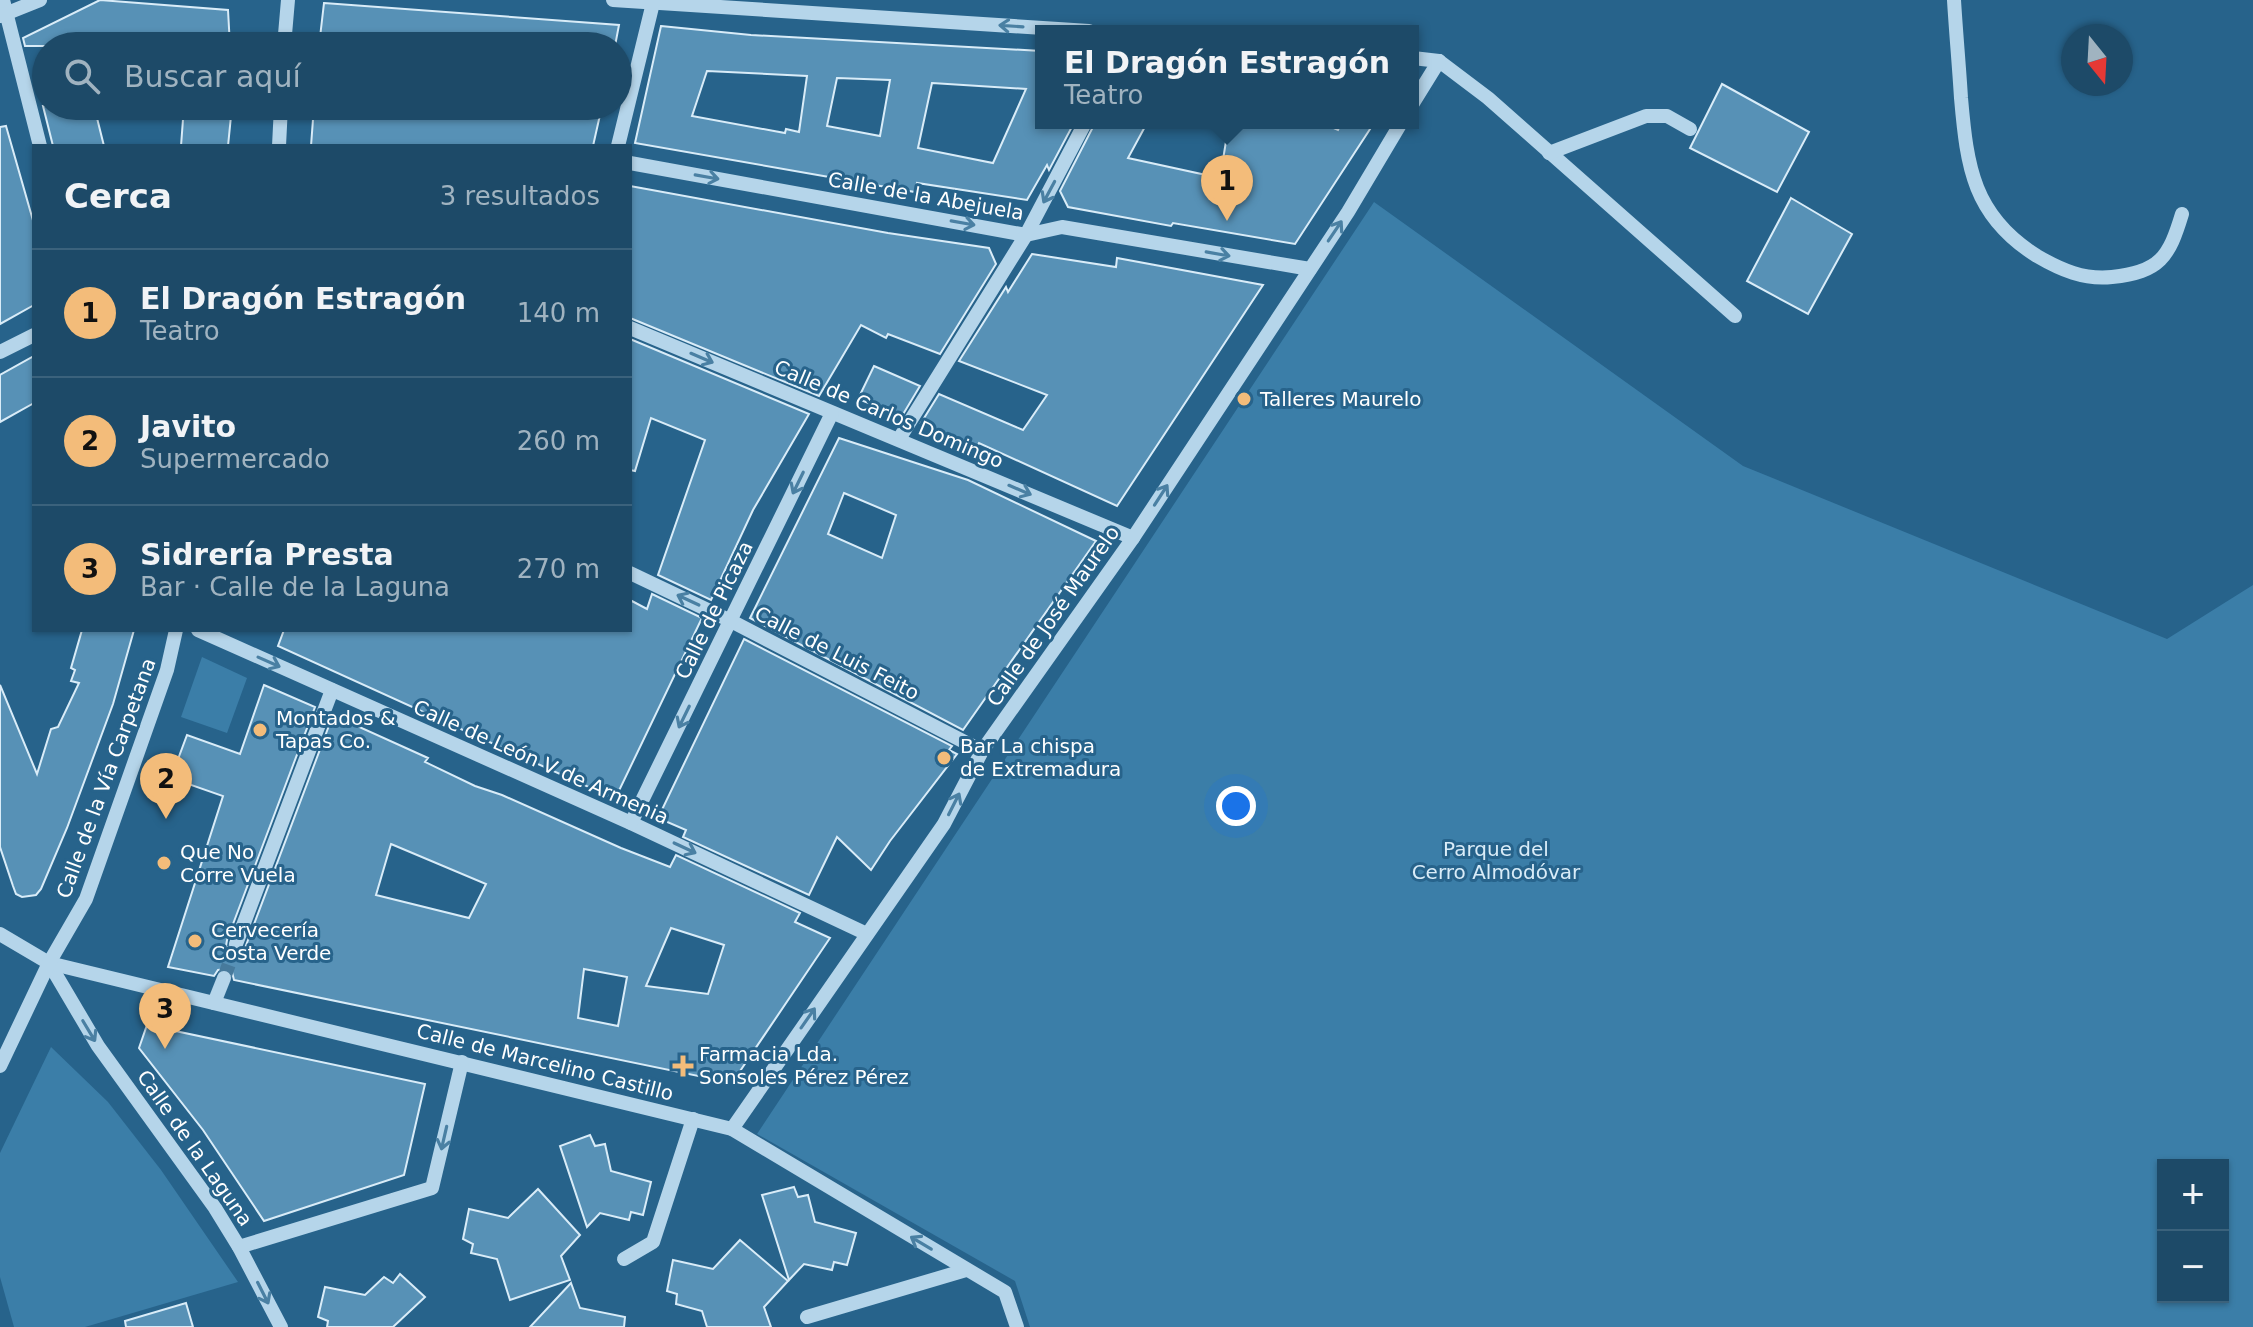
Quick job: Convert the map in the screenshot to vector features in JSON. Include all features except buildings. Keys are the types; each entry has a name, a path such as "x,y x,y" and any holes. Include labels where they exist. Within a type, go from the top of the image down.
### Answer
{"street":[{"path":"32,117 3,10 40,0"},
{"path":"285,32 288,0"},
{"path":"613,0 1035,28"},
{"path":"1954,0 1966,154 1974,183 1995,220 2023,247 2057,268 2094,279 2130,275 2153,266 2172,246 2182,214"},
{"path":"632,89 653,3"},
{"path":"1419,59 1439,61 1488,98 1735,316"},
{"path":"1419,93 1439,61"},
{"path":"1549,153 1646,116 1667,116 1690,129"},
{"path":"33,120 39,144"},
{"path":"279,144 280,120"},
{"path":"618,144 624,120"},
{"path":"899,439 1026,235 1082,129"},
{"name":"Calle de José Maurelo","path":"732,1129 944,824 982,751 1133,538 1310,269 1397,129"},
{"name":"Calle de la Abejuela","path":"632,163 1026,235 1062,227 1310,269"},
{"name":"Calle de Carlos Domingo","path":"632,329 1133,538"},
{"path":"0,352 32,336"},
{"name":"Calle de Picaza","path":"631,823 832,413"},
{"name":"Calle de Luis Feito","path":"632,574 731,621 982,751"},
{"name":"Calle de la Vía Carpetana","path":"0,1066 49,963 86,899 167,670 176,632"},
{"name":"Calle de León V de Armenia","path":"202,632 631,823 867,934"},
{"path":"236,944 332,690"},
{"name":"Calle de la Laguna","path":"0,934 49,963 98,1046 215,1208 281,1327"},
{"name":"Calle de Marcelino Castillo","path":"49,963 732,1129 1005,1292 1017,1327"},
{"path":"214,1003 224,978"},
{"path":"239,1247 432,1188 462,1062"},
{"path":"624,1259 653,1242 693,1119"},
{"path":"807,1317 966,1270"}],"green space":[{"name":"Parque del Cerro Almodóvar","path":"1374,202 1743,466 2167,639 2253,585 2253,1327 1030,1327 1015,1281 757,1134"},
{"path":"202,657 247,678 227,733 181,717"},
{"path":"51,1047 108,1102 161,1170 238,1282 85,1327 14,1327 0,1277 0,1153"}],"tunnel":[{"path":"224,978 236,944"}],"place":[{"name":"El Dragón Estragón","path":"1227,221"},
{"name":"Talleres Maurelo","path":"1244,399"},
{"name":"Montados & Tapas Co.","path":"260,730"},
{"name":"Bar La chispa de Extremadura","path":"944,758"},
{"name":"Javito","path":"166,819"},
{"name":"Que No Corre Vuela","path":"164,863"},
{"name":"Cervecería Costa Verde","path":"195,941"},
{"name":"Sidrería Presta","path":"165,1049"},
{"name":"Farmacia Lda. Sonsoles Pérez Pérez","path":"683,1066"}]}
